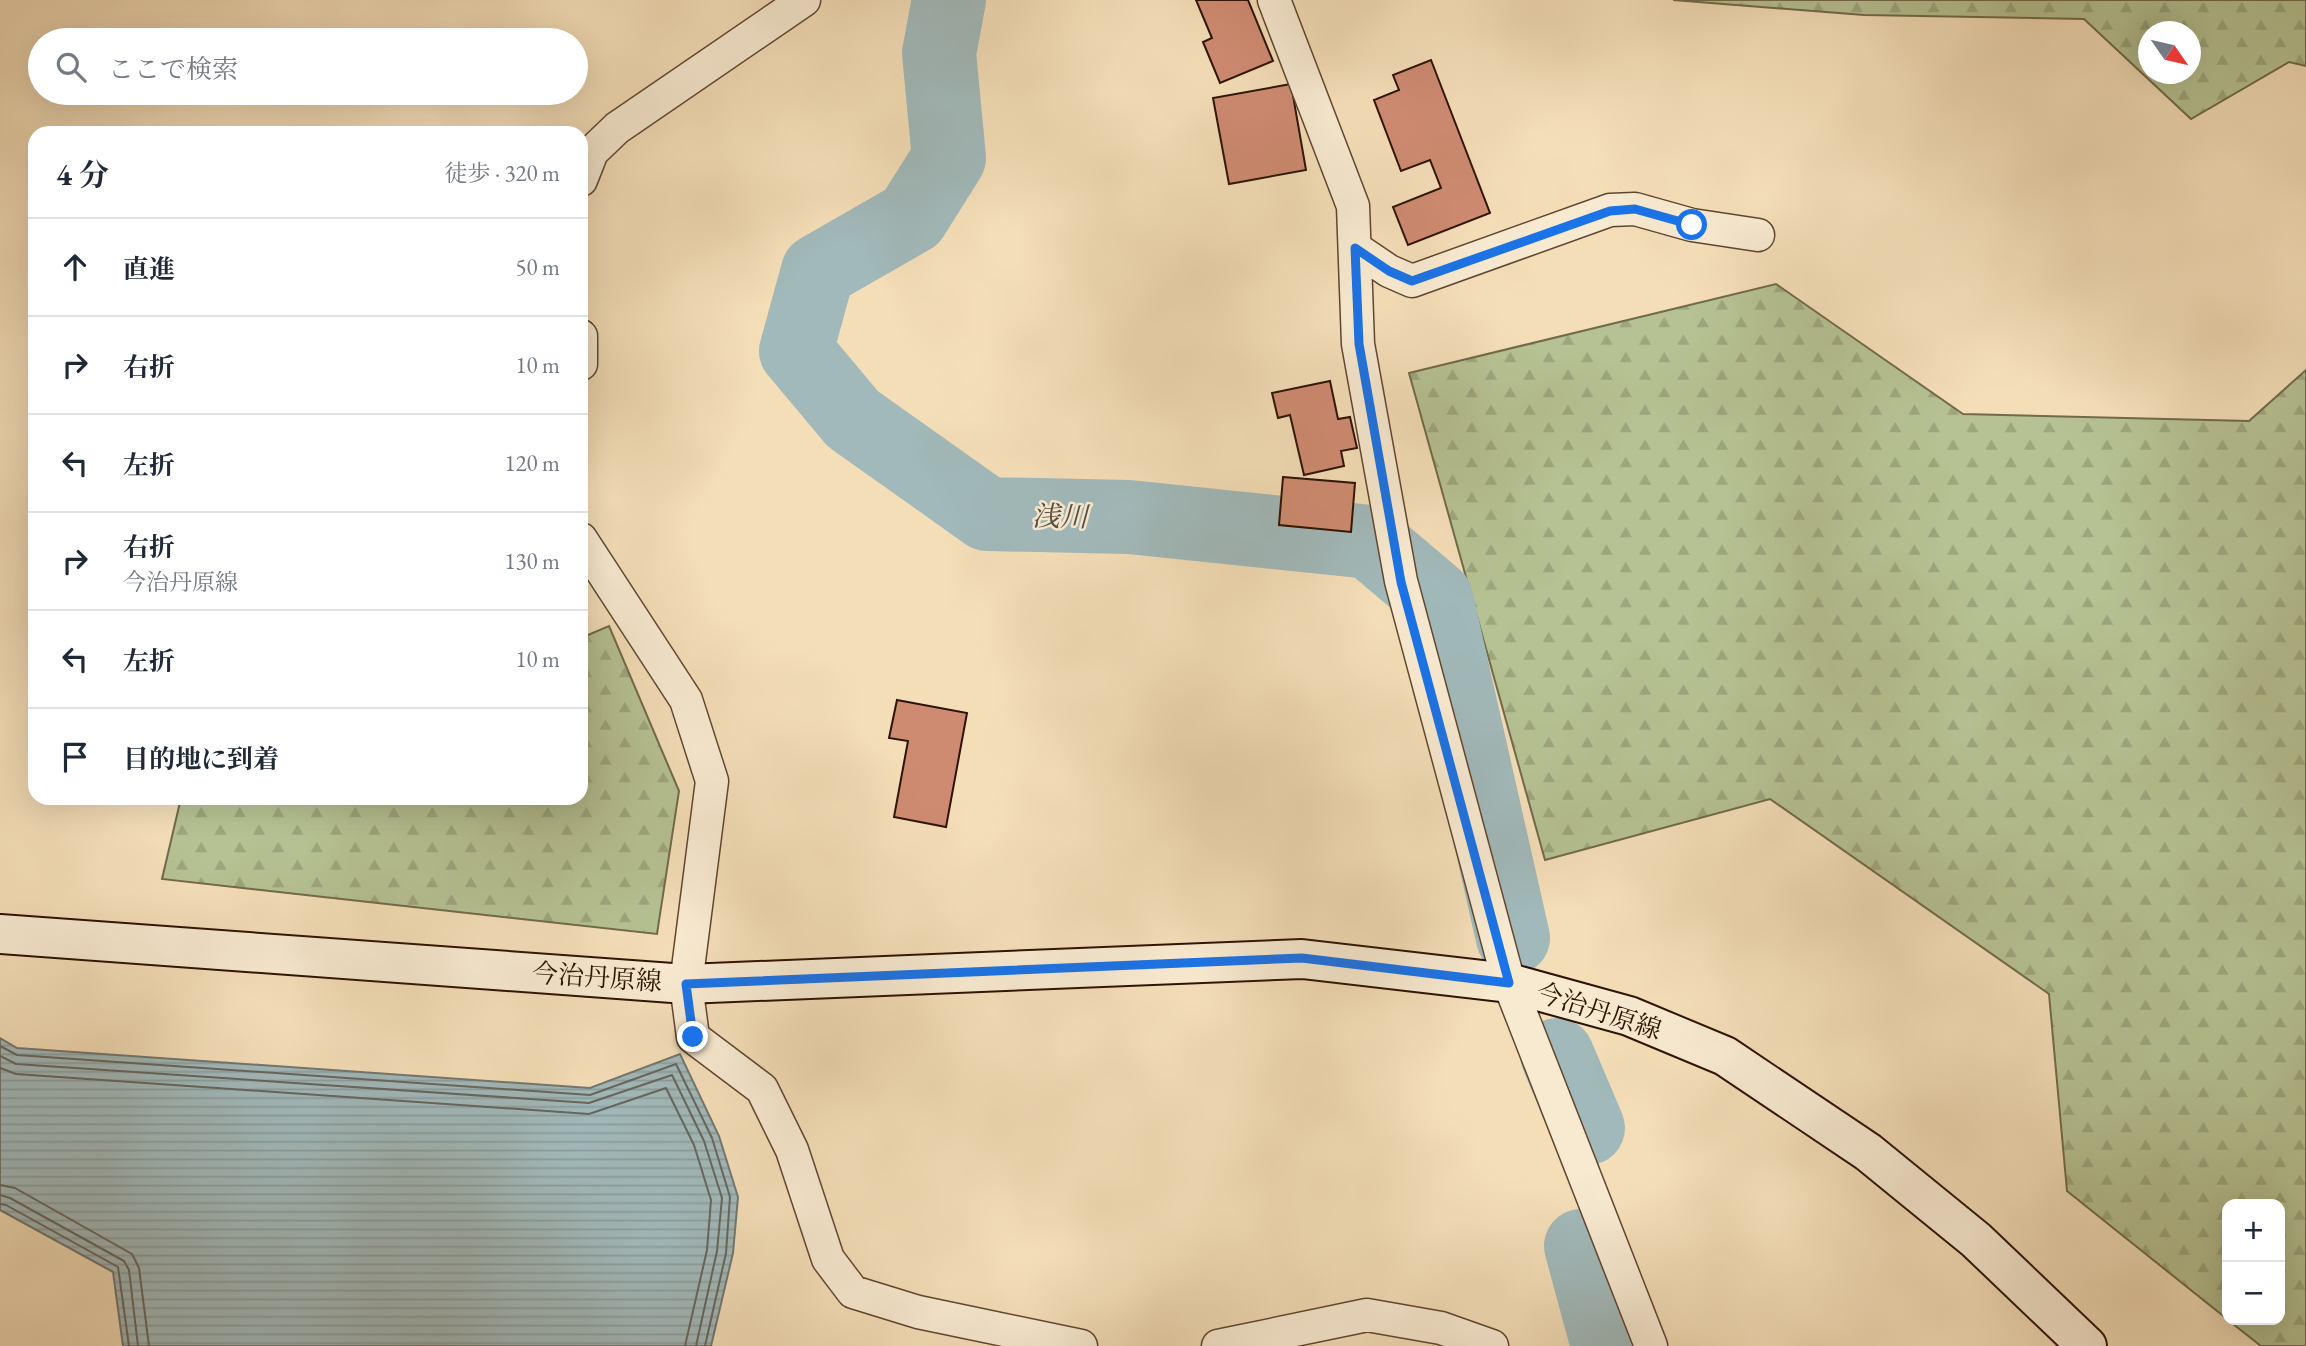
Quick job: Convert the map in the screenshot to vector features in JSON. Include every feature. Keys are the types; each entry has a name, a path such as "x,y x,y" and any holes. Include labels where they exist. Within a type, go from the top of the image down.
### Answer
{"main road":[{"name":"今治丹原線","path":"0,934 686,984 1302,958 1509,983 1629,1016 1725,1056 1868,1152 1976,1240 2087,1346"}],"street":[{"path":"588,162 592,152 617,128 804,0"},
{"path":"1274,0 1353,206 1359,344 1401,582 1509,983 1651,1346"},
{"path":"1355,248 1389,271 1412,281 1610,211 1635,209 1692,225 1758,235"},
{"path":"588,550 687,700 712,781 686,984 693,1037 762,1089 792,1150 828,1259 853,1292 918,1312 1081,1346"},
{"path":"1219,1346 1367,1315 1441,1328 1492,1346"}],"green space":[{"path":"1673,0 2306,0 2306,66 2289,62 2191,119 2154,84 2201,84 2201,21 2138,21 2138,69 2084,19 1864,15"},
{"path":"1776,284 1963,414 2249,421 2306,370 2306,1346 2261,1346 2234,1325 2285,1325 2285,1199 2222,1199 2222,1315 2067,1191 2049,994 1770,799 1545,860 1409,373"},
{"path":"609,626 679,791 657,934 162,879 179,805 588,805 588,635"}],"water":[{"path":"0,1038 17,1048 590,1088 680,1054 719,1136 738,1197 733,1253 711,1346 123,1346 113,1272 0,1210"}],"building":[{"path":"1196,0 1248,0 1273,61 1220,83 1203,42 1212,38"},
{"path":"1431,60 1490,213 1408,245 1393,207 1441,188 1430,160 1401,171 1374,100 1399,90 1393,75"},
{"path":"1291,84 1306,170 1229,184 1213,98"},
{"path":"1330,381 1338,419 1350,417 1357,448 1341,451 1344,466 1304,475 1290,415 1278,418 1272,393"},
{"path":"1283,477 1355,483 1351,532 1279,525"},
{"path":"897,700 967,713 946,827 894,817 908,741 889,738"}],"waterway":[{"name":"浅川","path":"949,0 939,53 949,158 912,217 818,271 796,351 853,419 987,514 1129,517 1370,542 1436,598 1513,938"},
{"name":"浅川","path":"1557,1055 1588,1128"},
{"name":"浅川","path":"1581,1246 1608,1346"}],"route":[{"path":"693,1037 686,984 1302,958 1509,983 1401,582 1359,344 1355,248 1389,271 1412,281 1610,211 1635,209 1692,225"}]}
